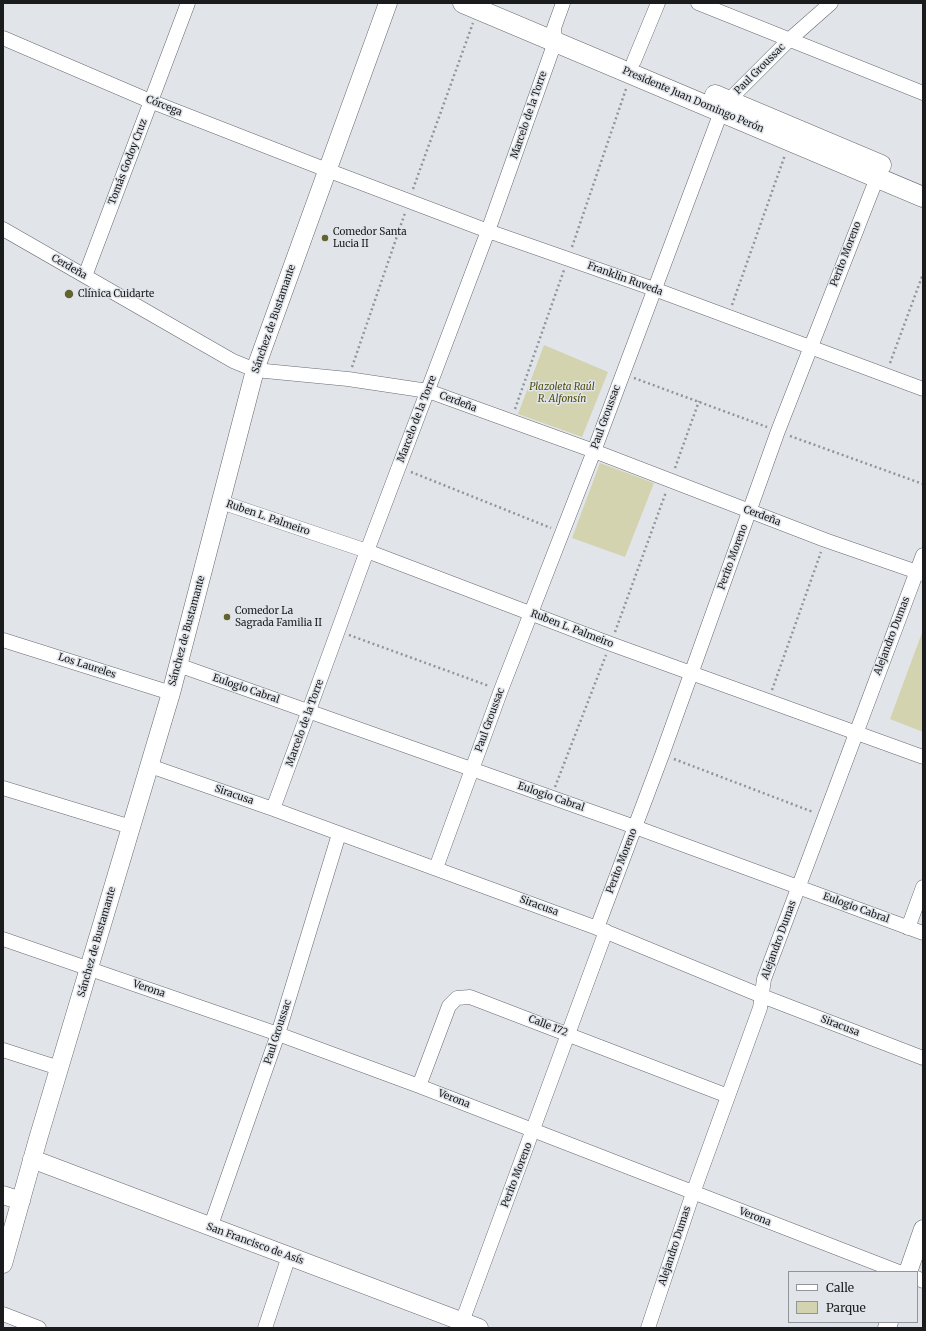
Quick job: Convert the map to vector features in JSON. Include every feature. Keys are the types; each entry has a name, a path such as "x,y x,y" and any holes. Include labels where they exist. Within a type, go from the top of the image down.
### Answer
{"main road":[{"name":"Presidente Juan Domingo Perón","path":"463,3 634,61 725,106 790,142 879,172 923,183"},
{"name":"Presidente Juan Domingo Perón","path":"495,3 554,35 879,172 923,197"}],"street":[{"name":"Tomás Godoy Cruz","path":"85,276 188,3"},
{"name":"Sánchez de Bustamante","path":"3,1264 32,1159 171,693 255,370 326,170 388,3"},
{"name":"Marcelo de la Torre","path":"273,809 367,551 488,231 554,35 563,3"},
{"path":"634,61 658,3"},
{"path":"698,3 923,92"},
{"name":"Paul Groussac","path":"436,868 530,613 594,452 654,289 725,106 789,40 831,3"},
{"name":"Córcega","path":"3,38 150,101 326,170"},
{"name":"Franklin Ruveda","path":"326,170 488,231 654,289 923,389"},
{"name":"Perito Moreno","path":"461,1325 569,1034 635,827 662,755 690,673 810,348 879,172"},
{"name":"Cerdeña","path":"3,229 232,361 255,370 348,379 428,391 594,452 825,540 920,573"},
{"name":"Ruben L. Palmeiro","path":"221,502 367,551 610,644 923,757"},
{"name":"Alejandro Dumas","path":"648,1328 693,1193 760,1008 764,979 856,733 920,573 923,555"},
{"name":"Los Laureles","path":"3,640 171,693"},
{"name":"Eulogio Cabral","path":"178,665 635,827 923,933"},
{"name":"Siracusa","path":"150,766 436,868 602,930 762,996 923,1058"},
{"path":"3,788 131,827"},
{"name":"Paul Groussac","path":"210,1228 278,1034 339,834"},
{"path":"908,928 923,887"},
{"name":"Verona","path":"3,939 278,1034 419,1086 897,1271"},
{"name":"Calle 172","path":"419,1086 449,1006 458,998 470,997 728,1096"},
{"path":"3,1050 59,1068"},
{"name":"San Francisco de Asís","path":"32,1159 210,1228 289,1256 461,1325 479,1328"},
{"path":"3,1194 21,1200"},
{"path":"908,1271 923,1229"},
{"path":"266,1328 289,1256"},
{"path":"3,1314 39,1328"}],"path":[{"path":"727,316 790,142"},
{"path":"886,375 923,274"},
{"path":"551,797 610,644 699,401"},
{"path":"399,467 562,533"},
{"path":"769,701 825,540"},
{"path":"339,631 501,690"},
{"path":"662,755 825,816"}],"green space":[{"name":"Plazoleta Raúl R. Alfonsín","path":"544,345 608,372 582,437 518,414"},
{"path":"600,463 654,483 625,557 572,538"},
{"path":"923,630 923,732 890,719"}],"place":[{"name":"Comedor Santa Lucia II","path":"325,238"},
{"name":"Clínica Cuidarte","path":"69,294"},
{"name":"Comedor La Sagrada Familia II","path":"227,617"}]}
